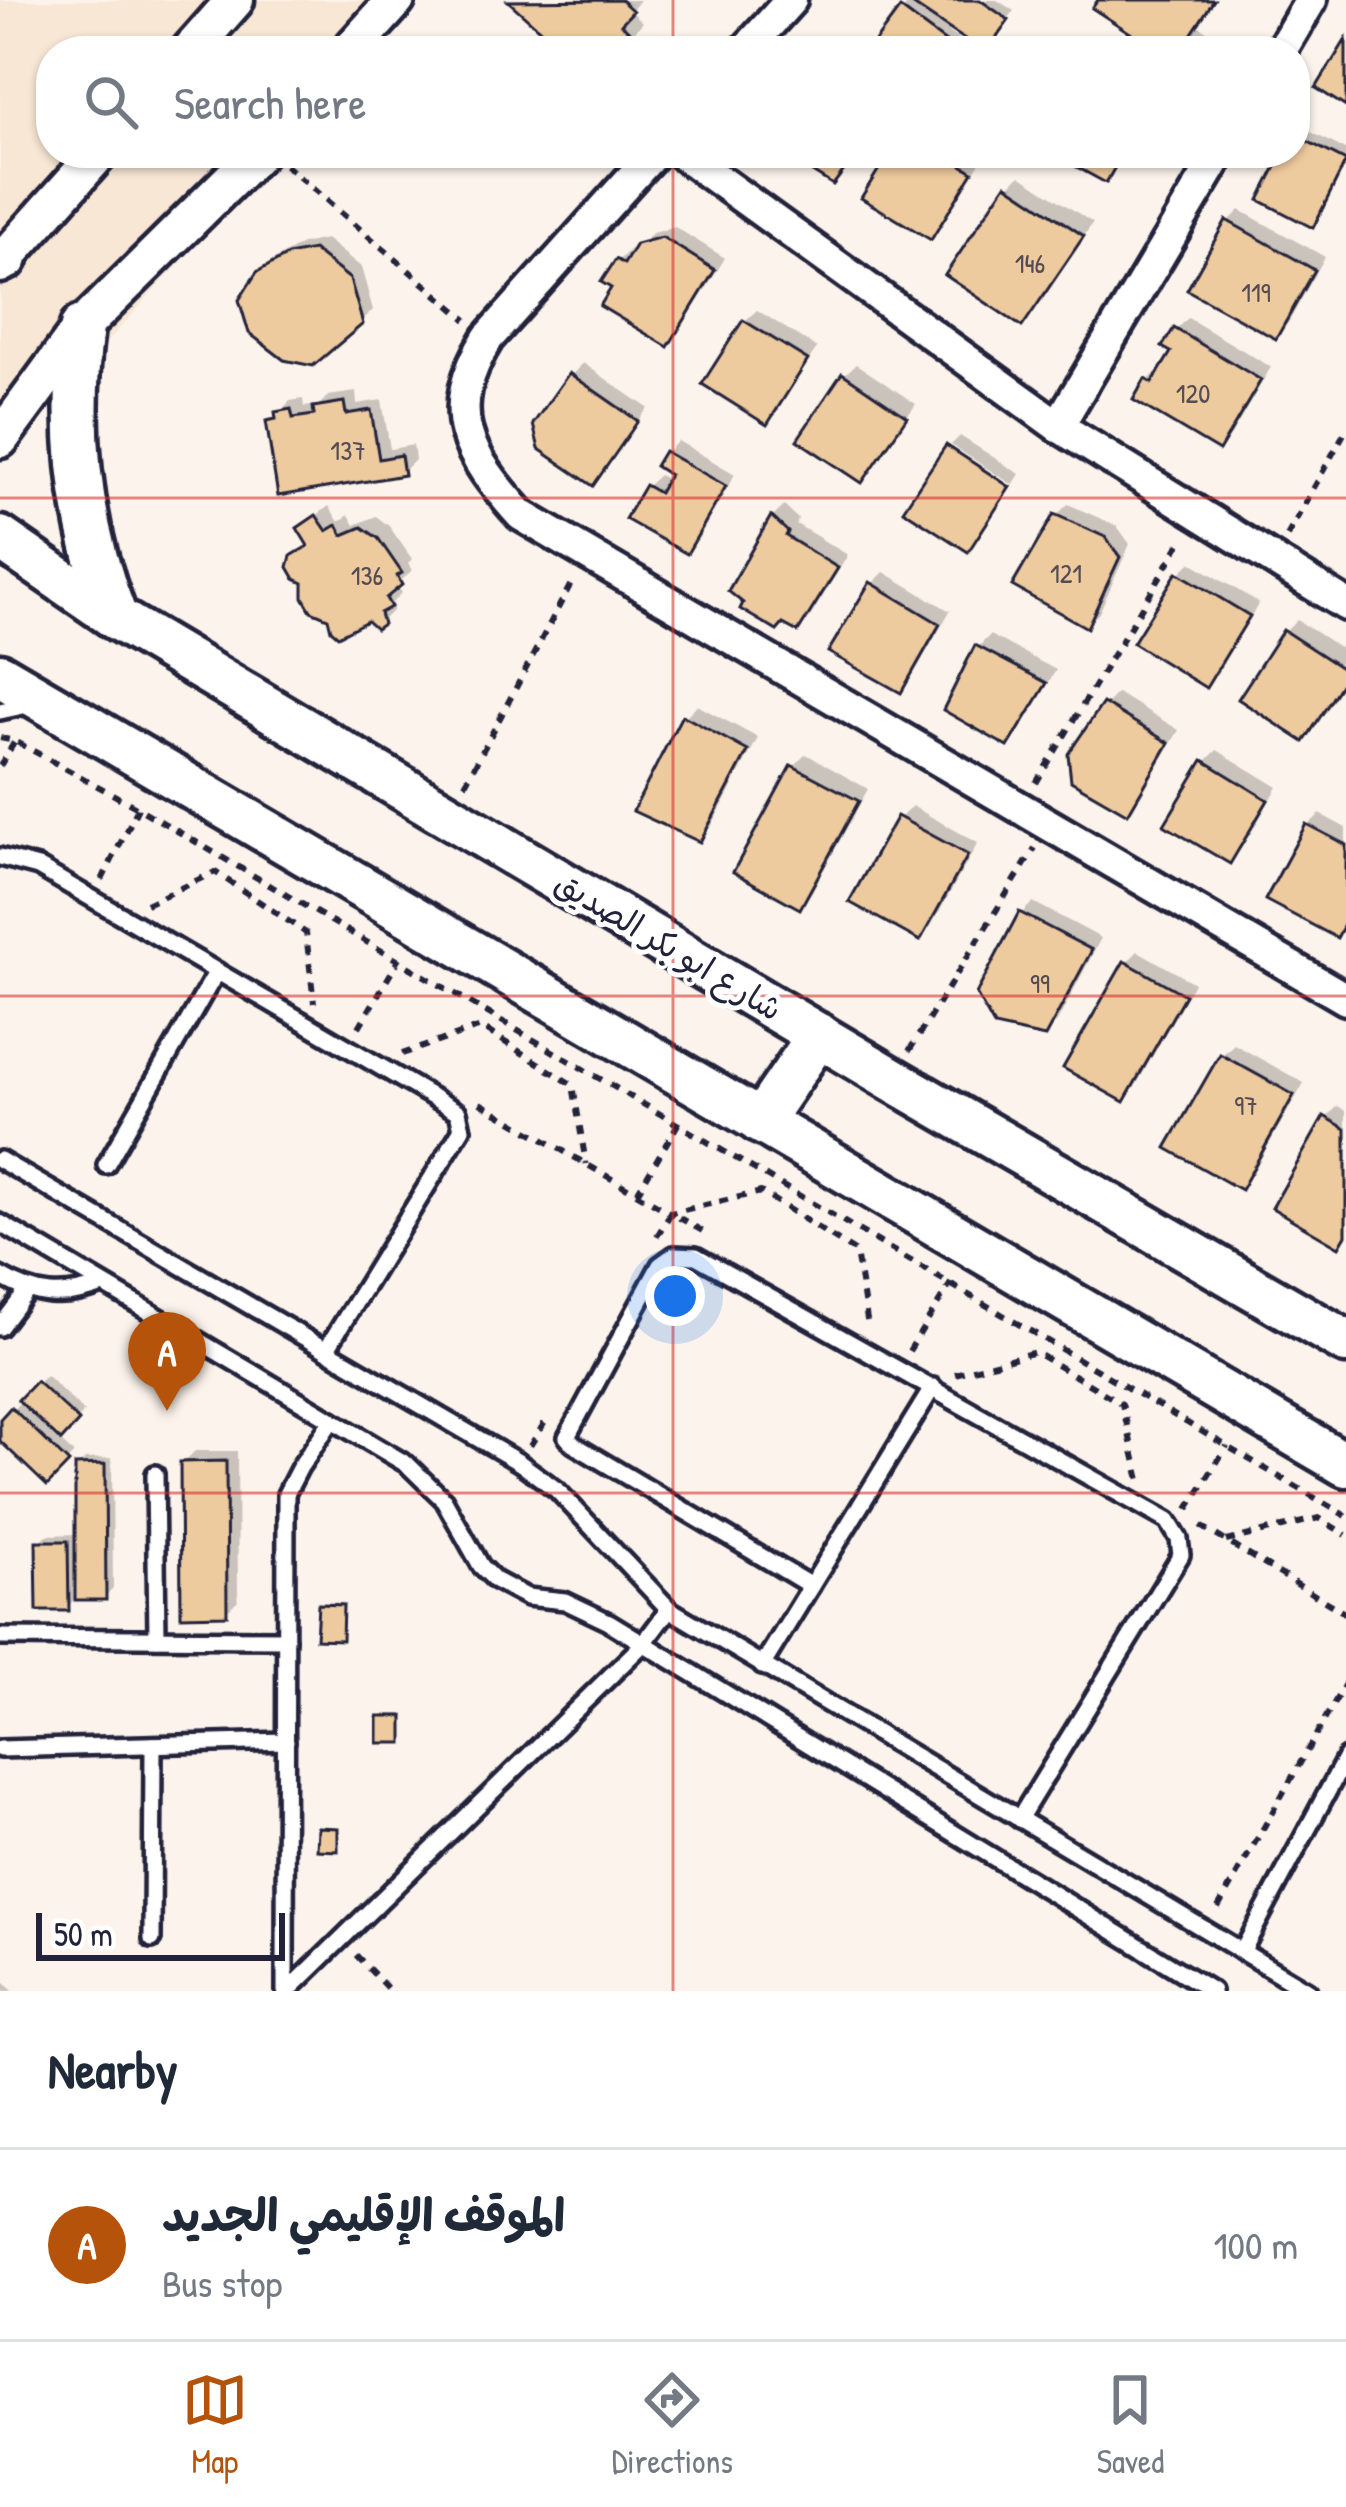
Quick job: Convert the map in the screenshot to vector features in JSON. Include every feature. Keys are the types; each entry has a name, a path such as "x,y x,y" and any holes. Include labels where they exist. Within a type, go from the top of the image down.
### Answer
{"main road":[{"path":"82,327 76,392 80,478 101,581 116,618"},
{"name":"شارع ابو بكر الصديق","path":"0,538 116,618 1346,1342"},
{"path":"10,690 1346,1466"},
{"path":"760,1122 819,1035"}],"street":[{"path":"203,36 235,0"},
{"path":"364,36 396,0"},
{"path":"759,36 791,0"},
{"path":"1290,36 1311,0"},
{"path":"2,260 85,168"},
{"path":"0,439 82,327 243,168"},
{"path":"641,168 488,338 471,365 463,395 464,427 474,457 521,515 1346,999"},
{"path":"702,168 1058,426 1346,605"},
{"path":"1058,426 1211,168"}],"lane":[{"path":"0,856 38,867 452,1107 461,1118 462,1129 326,1350"},
{"path":"106,1165 217,971"},
{"path":"0,1160 520,1463 557,1490 669,1610 1308,1991"},
{"path":"0,1223 408,1465 444,1500 481,1566 495,1580 527,1597 565,1601 585,1609 1212,1991"},
{"path":"811,1586 567,1437 660,1265 674,1255 696,1256 1168,1521 1181,1555 1019,1819"},
{"path":"0,1276 27,1291 62,1296 103,1285"},
{"path":"0,1327 27,1291"},
{"path":"762,1666 933,1387"},
{"path":"286,1991 286,1494 332,1420"},
{"path":"155,1474 158,1638"},
{"path":"286,1991 643,1644 669,1610"},
{"path":"0,1637 286,1639"},
{"path":"0,1749 286,1741"},
{"path":"152,1939 153,1745"},
{"path":"1243,1952 1346,1757"}],"path":[{"path":"289,168 488,338"},
{"path":"1274,560 1346,430"},
{"path":"1021,808 1198,513"},
{"path":"450,814 587,554"},
{"path":"0,738 15,741 138,808 397,964 1346,1516"},
{"path":"0,766 15,741"},
{"path":"99,886 138,808"},
{"path":"892,1078 1049,825"},
{"path":"139,908 215,872 306,933 314,1006"},
{"path":"356,1031 397,964"},
{"path":"399,1055 481,1027 573,1085 586,1164"},
{"path":"636,1193 679,1124"},
{"path":"670,1213 761,1192 856,1252 868,1326"},
{"path":"909,1351 951,1283"},
{"path":"952,1374 1035,1352 1122,1404 1142,1490"},
{"path":"1184,1515 1227,1446"},
{"path":"1226,1541 1319,1518 1346,1535"},
{"path":"1206,1930 1346,1682"},
{"path":"341,1939 390,1991"}],"shaded area":[{"path":"0,0 420,0 388,36 36,36 36,168 266,168 0,459"}],"building":[{"path":"621,0 633,11 621,24 634,36 547,36 508,1"},
{"path":"906,0 980,0 1009,20 998,36 960,36"},
{"path":"1098,0 1214,0 1190,36 1135,36 1092,8"},
{"path":"900,8 938,36 879,36"},
{"path":"1346,39 1346,107 1316,88"},
{"path":"1310,143 1346,161 1313,228 1259,200 1275,168 1310,168"},
{"path":"806,168 846,168 833,185"},
{"path":"880,168 966,168 973,172 931,240 861,198"},
{"path":"1078,168 1114,168 1106,183"},
{"path":"1006,184 1084,236 1022,327 945,275"},
{"path":"1226,220 1315,270 1276,339 1187,290"},
{"path":"662,237 715,270 668,347 600,306 611,288 601,282 616,259 624,264 636,244"},
{"path":"313,250 350,279 363,324 313,366 284,360 249,333 239,300 257,272 288,255"},
{"path":"743,320 808,360 767,425 702,384"},
{"path":"1174,328 1261,380 1219,451 1133,400 1145,379 1152,383 1171,352 1162,347"},
{"path":"569,373 638,421 593,486 539,449 533,424"},
{"path":"842,373 907,417 862,483 797,440"},
{"path":"344,402 346,414 371,410 379,459 401,455 404,475 278,496 266,421 276,419 275,412 291,409 293,418 314,415 313,407"},
{"path":"946,445 1010,487 968,552 903,510"},
{"path":"664,451 726,486 687,554 625,519 645,485 659,493 669,475 655,466"},
{"path":"1054,514 1105,537 1120,557 1087,628 1012,586"},
{"path":"316,515 327,531 337,525 343,535 362,527 378,538 402,573 397,576 402,585 386,598 391,607 380,613 383,624 376,629 367,621 338,636 328,618 311,611 303,597 303,583 288,567 291,556 308,546 297,528"},
{"path":"771,516 788,532 786,536 838,568 798,632 783,624 777,631 740,609 743,603 728,591"},
{"path":"1177,572 1250,616 1206,688 1133,643"},
{"path":"870,582 940,624 901,693 828,652"},
{"path":"1283,630 1346,671 1304,742 1238,699"},
{"path":"975,645 1047,683 1008,747 943,710"},
{"path":"1103,703 1169,743 1128,814 1071,781 1068,754"},
{"path":"682,715 748,751 700,842 633,811"},
{"path":"1203,760 1268,800 1230,864 1164,825"},
{"path":"791,765 859,801 800,909 733,872"},
{"path":"897,816 968,855 920,941 849,902"},
{"path":"1306,824 1346,845 1346,921 1337,938 1265,900"},
{"path":"1019,912 1092,950 1045,1037 994,1026 976,994"},
{"path":"1124,961 1185,995 1124,1102 1063,1068"},
{"path":"1220,1054 1294,1095 1241,1190 1166,1148"},
{"path":"1324,1116 1346,1129 1346,1235 1339,1247 1272,1208"},
{"path":"36,1381 79,1421 61,1441 18,1400"},
{"path":"11,1407 69,1463 47,1486 0,1441 0,1419"},
{"path":"226,1461 227,1615 181,1616 180,1462"},
{"path":"105,1464 106,1600 75,1600 75,1465"},
{"path":"36,1541 68,1541 69,1611 37,1611"},
{"path":"318,1604 343,1605 342,1640 316,1639"},
{"path":"378,1716 403,1716 403,1743 378,1743"},
{"path":"318,1827 338,1828 338,1851 317,1850"}],"place":[{"name":"الموقف الإقليمي الجديد","path":"167,1411"}]}
